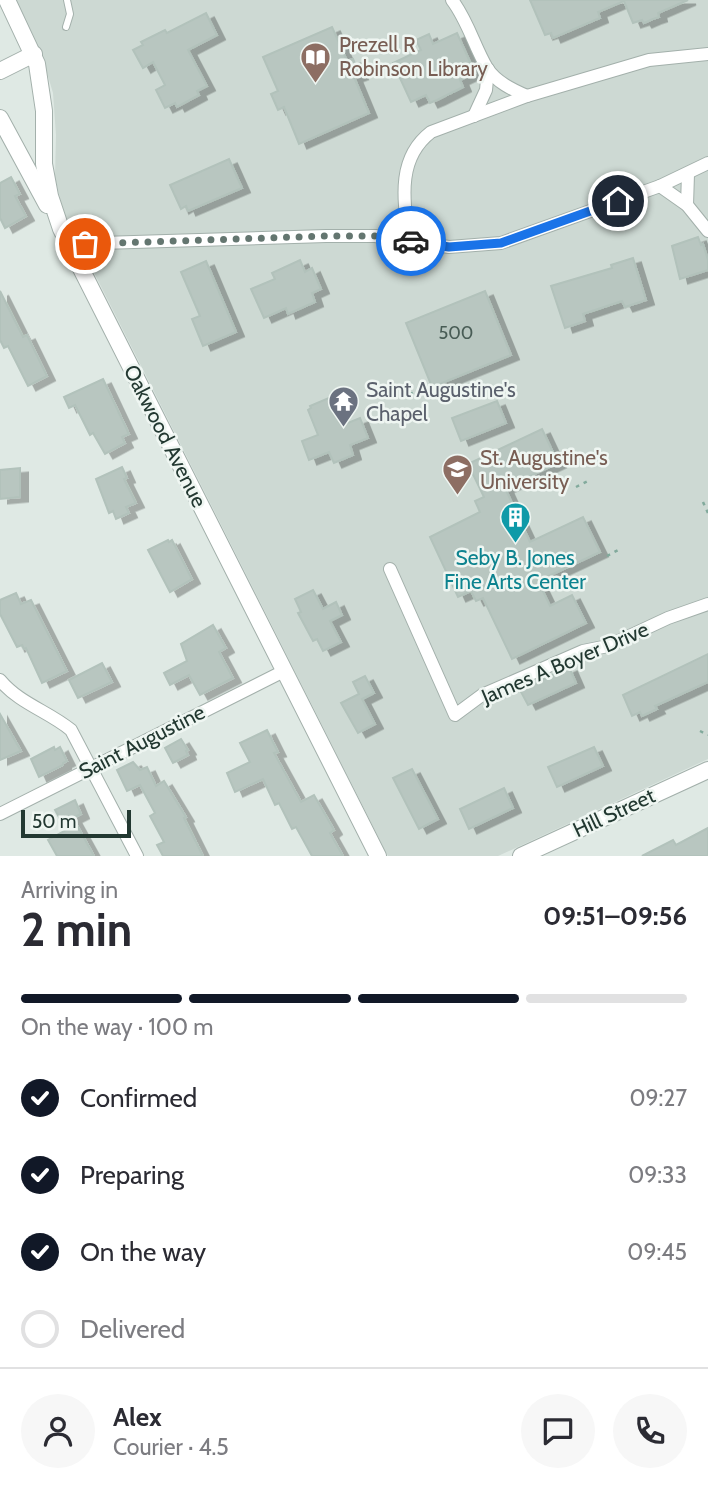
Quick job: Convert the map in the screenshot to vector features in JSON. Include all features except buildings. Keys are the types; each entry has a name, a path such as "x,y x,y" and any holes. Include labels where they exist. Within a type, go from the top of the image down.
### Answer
{"street":[{"name":"Oakwood Avenue","path":"7,0 34,54 43,97 44,164 50,196 61,229 378,856"},
{"path":"452,0 463,14 488,69 506,86 527,96"},
{"path":"0,71 34,54"},
{"path":"409,240 405,186 407,164 419,141 431,132 527,96 649,60 708,54"},
{"path":"474,116 486,90 488,69"},
{"path":"0,118 61,229"},
{"path":"69,244 326,236 375,236 449,247 501,243 660,186 708,163"},
{"path":"687,205 688,174"},
{"path":"660,186 687,205 708,231"},
{"name":"James A Boyer Drive","path":"390,569 455,715 482,695 583,651 608,646 668,618 708,604"},
{"name":"Saint Augustine","path":"0,814 284,671"},
{"path":"0,680 10,693 55,717 71,730 137,856"},
{"name":"Hill Street","path":"521,856 708,770"}],"lane":[{"path":"66,27 70,14 67,0"}],"path":[{"path":"402,398 428,386"},
{"path":"576,487 588,481"},
{"path":"703,502 708,513"},
{"path":"607,556 621,549"},
{"path":"700,731 708,735"}],"shaded area":[{"name":"St. Augustine's University","path":"14,0 708,0 708,759 498,856 388,856 63,211 55,177 53,93 42,56"}],"way so far":[{"path":"85,244 326,236 375,236 411,241"}],"place":[{"name":"Prezell R Robinson Library","path":"316,84"},
{"name":"Saint Augustine's Chapel","path":"343,429"},
{"name":"St. Augustine's University","path":"457,497"},
{"name":"Seby B. Jones Fine Arts Center","path":"515,545"}],"route":[{"path":"411,241 449,247 501,243 618,201"}]}
